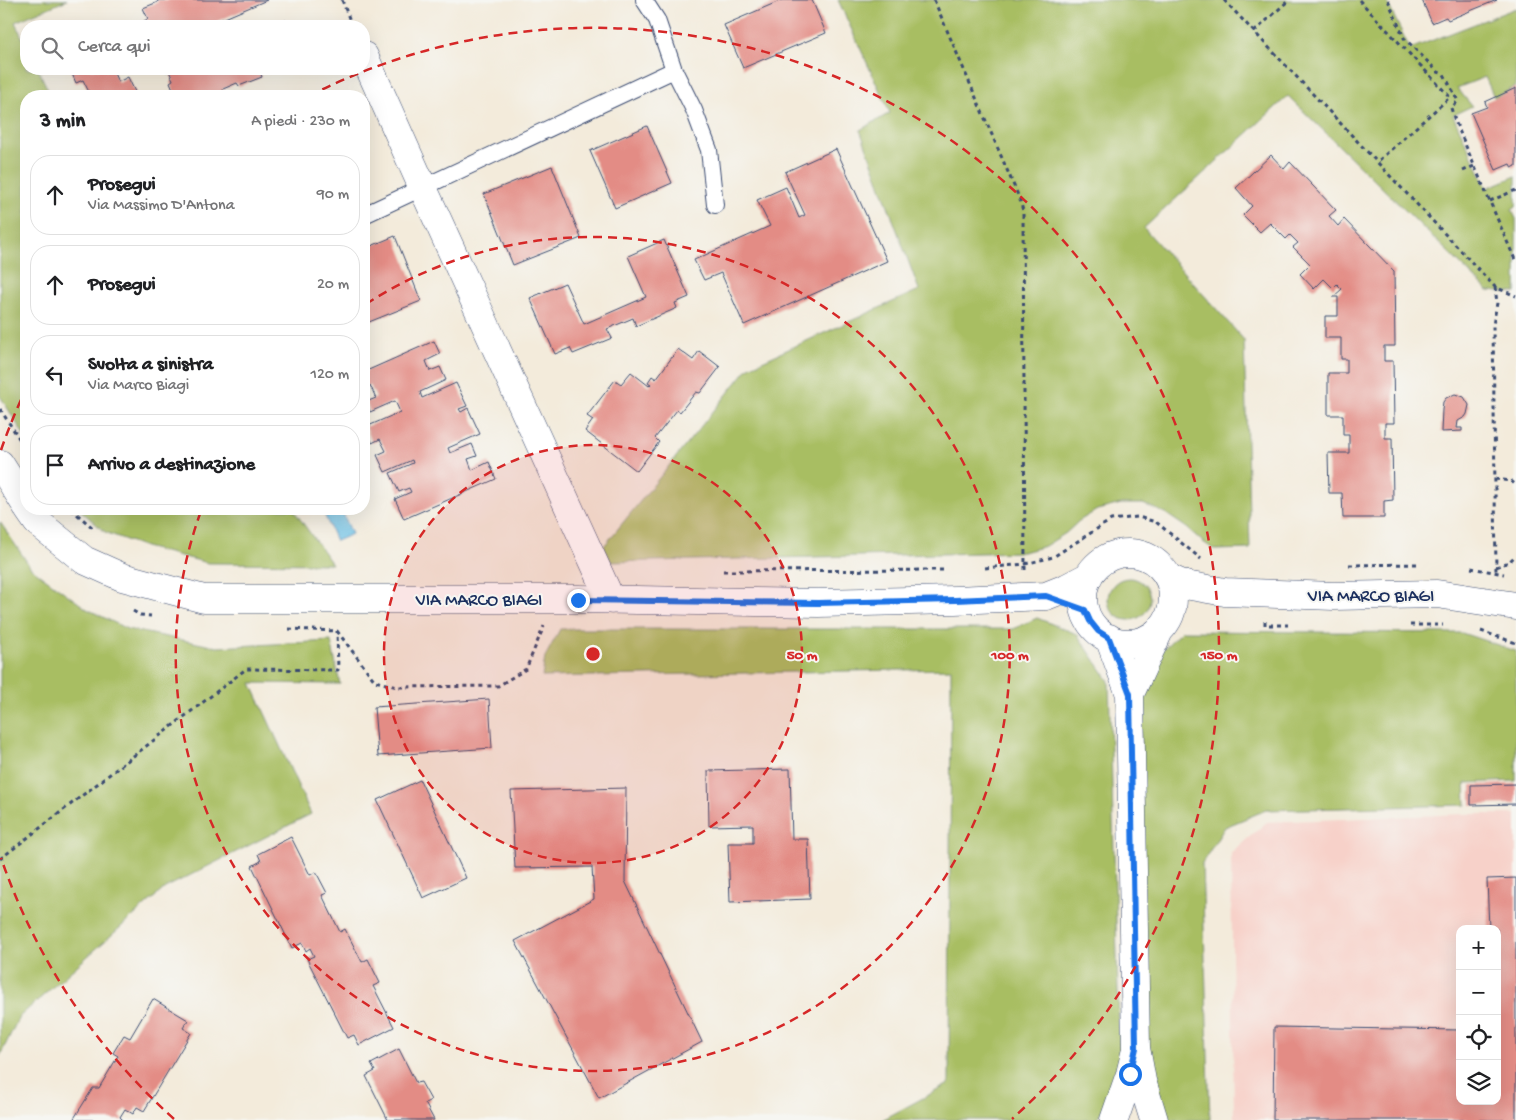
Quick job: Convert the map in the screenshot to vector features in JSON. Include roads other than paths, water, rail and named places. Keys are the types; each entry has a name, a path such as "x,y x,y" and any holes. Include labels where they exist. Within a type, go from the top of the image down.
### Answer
{"street":[{"path":"370,69 611,600"},
{"path":"0,464 20,496"},
{"name":"VIA MARCO BIAGI","path":"32,515 37,522 84,560 122,577 204,600 611,600 818,603 955,600 1046,596 1088,576"},
{"path":"1130,694 1166,619 1173,593 1169,578 1161,566 1150,558 1136,553 1122,553 1109,557 1097,565 1088,576 1083,598 1085,610 1090,621 1098,631 1109,638 1122,642 1136,642 1149,638 1166,619"},
{"name":"VIA MARCO BIAGI","path":"1169,578 1185,585 1225,592 1334,596 1437,594 1516,606"},
{"name":"VIA MARCO BIAGI","path":"1166,619 1192,597 1225,592"},
{"name":"VIA MARCO BIAGI","path":"1046,596 1085,610"},
{"path":"1109,638 1130,694 1136,1048 1142,1082 1154,1120"},
{"path":"1114,1120 1130,1074 1136,1048"}],"lane":[{"path":"644,0 657,20 674,70 694,110 709,150 715,205"},
{"path":"370,212 674,70"}],"water":[{"path":"325,515 344,515 352,534 336,541"}]}
